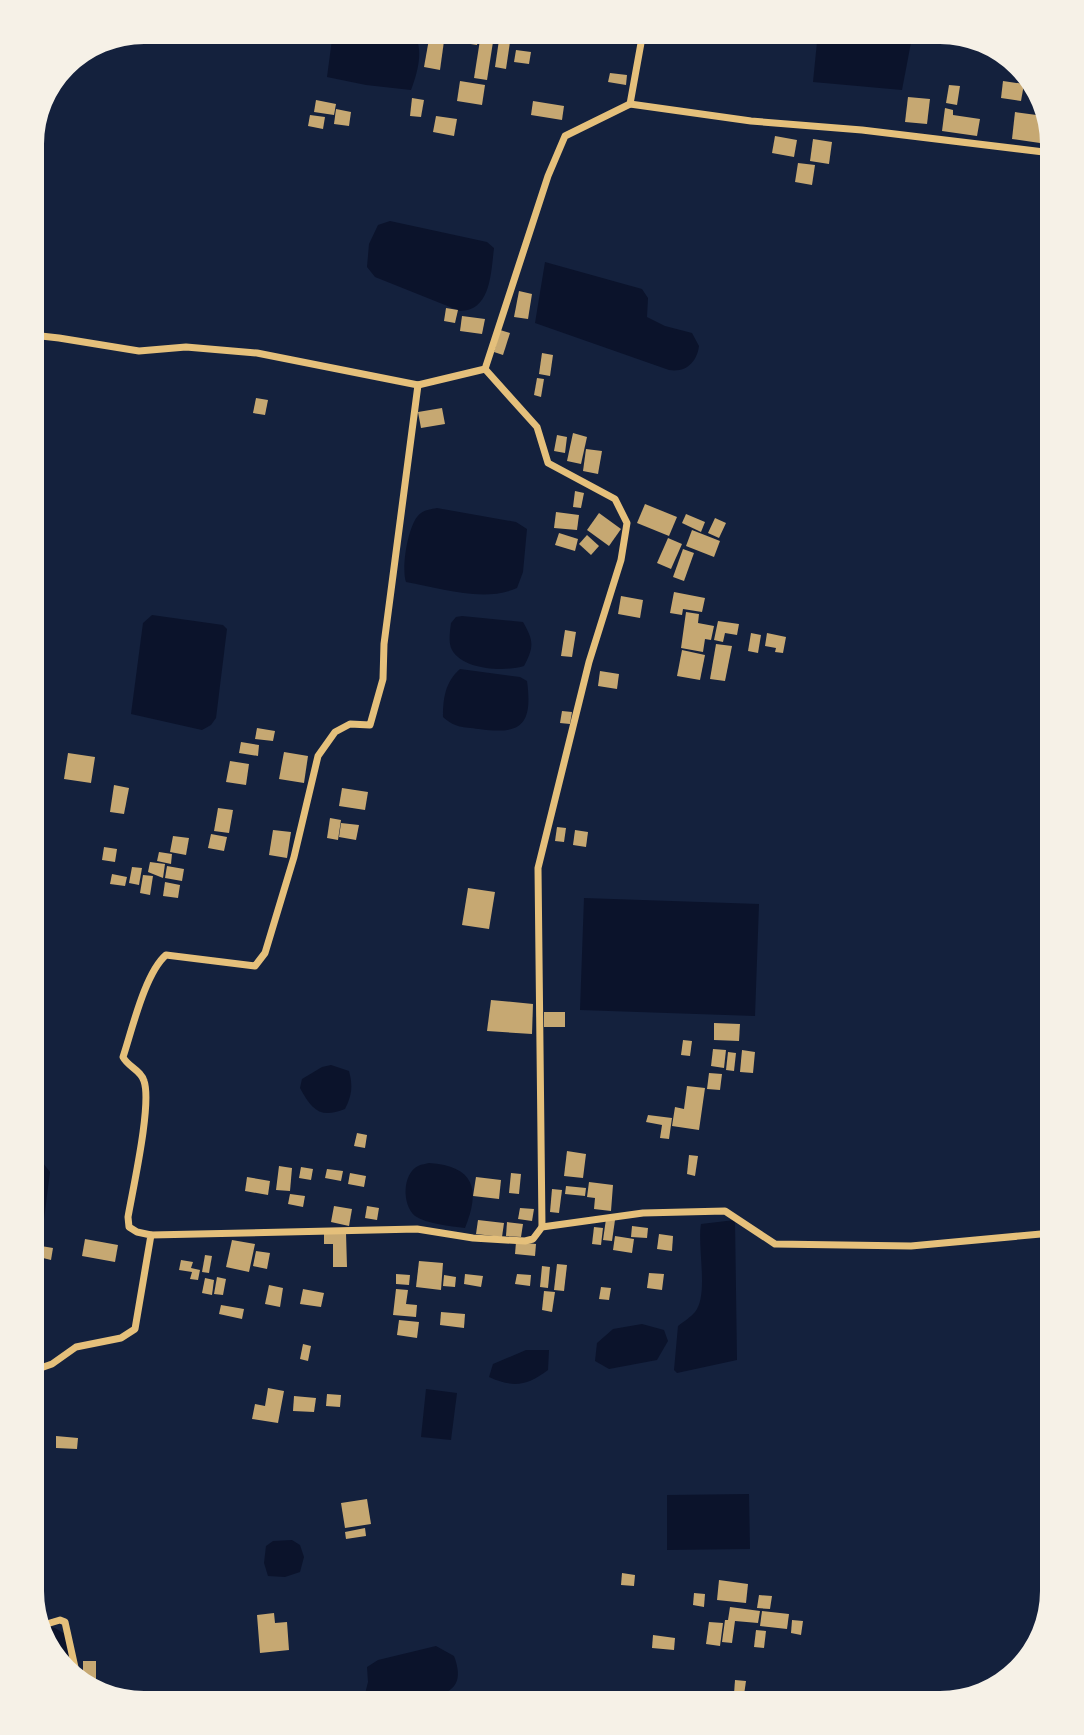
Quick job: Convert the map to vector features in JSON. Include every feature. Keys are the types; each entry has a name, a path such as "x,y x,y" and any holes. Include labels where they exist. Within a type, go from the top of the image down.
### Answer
{"street":[{"path":"630,104 641,44"},
{"path":"485,369 544,189 565,136 630,104 751,121 862,130 1040,152"},
{"path":"44,336 139,351 186,347 257,353 418,385 485,369"},
{"path":"418,385 384,644 383,679 370,725 350,724 335,732 318,756 280,905 265,953 255,967 166,955 157,963 149,980 123,1057 124,1061 143,1076 146,1088 143,1130 128,1217 129,1227 137,1232 151,1235 417,1229 473,1238 525,1241 533,1239 542,1227 538,868 589,662 621,560 627,523 615,499 548,463 537,427 485,369"},
{"path":"542,1227 643,1213 725,1210 775,1244 911,1246 1040,1234"},
{"path":"44,1367 76,1347 121,1338 135,1329 151,1235"},
{"path":"49,1623 60,1620 65,1622 74,1663"}],"water":[{"path":"331,44 418,44 417,69 411,90 327,77"},
{"path":"817,44 911,44 902,90 813,82"},
{"path":"390,221 487,242 494,248 488,288 478,305 460,311 375,277 367,267 369,244 378,225"},
{"path":"545,262 642,289 648,298 647,317 665,326 692,333 699,346 696,357 690,365 681,370 669,370 535,323"},
{"path":"437,508 516,522 527,529 523,572 517,588 476,594 406,582 405,557 412,525 421,513"},
{"path":"152,615 223,625 227,629 216,718 202,730 131,714 143,623"},
{"path":"456,617 523,622 531,644 524,666 485,668 457,657 451,647 450,630"},
{"path":"460,669 520,677 527,681 528,708 521,724 505,730 493,730 460,726 443,717 446,691 451,679"},
{"path":"584,898 759,904 755,1016 580,1010"},
{"path":"331,1065 349,1071 350,1095 345,1109 323,1113 313,1107 300,1088 302,1079 322,1067"},
{"path":"429,1163 456,1169 470,1182 472,1202 465,1228 426,1221 411,1211 406,1197 409,1176 418,1166"},
{"path":"44,1164 50,1172 44,1219"},
{"path":"735,1220 737,1360 677,1373 674,1370 678,1326 695,1312 701,1294 701,1224"},
{"path":"642,1324 664,1330 668,1341 657,1360 609,1369 595,1361 597,1343 613,1329"},
{"path":"526,1350 549,1350 548,1370 520,1384 505,1383 489,1377 493,1364"},
{"path":"426,1389 457,1393 451,1440 421,1437"},
{"path":"749,1494 750,1549 667,1550 667,1495"},
{"path":"292,1540 300,1545 304,1557 300,1572 285,1577 268,1576 264,1563 266,1546 273,1541"},
{"path":"51,1627 65,1634 70,1659"},
{"path":"436,1646 454,1656 458,1678 448,1691 366,1691 367,1667 378,1660"}],"building":[{"path":"428,44 444,44 440,70 424,67"},
{"path":"479,44 493,44 487,80 474,78"},
{"path":"498,44 510,44 506,69 495,67"},
{"path":"516,50 531,52 529,64 514,62"},
{"path":"610,73 627,75 626,85 608,82"},
{"path":"460,81 485,85 482,105 457,101"},
{"path":"1003,81 1020,83 1023,88 1021,101 1001,98"},
{"path":"949,85 960,86 957,105 946,103"},
{"path":"908,97 930,99 927,124 905,122"},
{"path":"412,98 424,100 421,117 410,116"},
{"path":"316,100 336,104 334,115 314,112"},
{"path":"533,101 564,106 562,120 531,115"},
{"path":"945,108 953,110 953,115 980,119 977,136 942,131"},
{"path":"336,109 351,112 349,126 334,124"},
{"path":"1015,112 1036,115 1040,143 1012,139"},
{"path":"310,115 325,117 323,129 308,126"},
{"path":"436,116 457,119 454,136 433,132"},
{"path":"775,136 797,140 794,157 772,153"},
{"path":"813,139 832,142 829,164 810,161"},
{"path":"798,163 815,165 812,185 795,182"},
{"path":"519,291 532,294 528,319 514,317"},
{"path":"446,308 458,310 455,323 444,321"},
{"path":"462,316 485,319 482,334 460,331"},
{"path":"500,330 510,333 503,355 494,352"},
{"path":"542,353 553,355 550,376 539,374"},
{"path":"537,378 544,379 541,397 534,395"},
{"path":"256,398 268,400 265,415 253,413"},
{"path":"442,408 445,424 421,428 418,412"},
{"path":"573,433 587,437 581,464 567,461"},
{"path":"557,435 567,437 565,453 554,451"},
{"path":"586,449 602,451 598,474 583,471"},
{"path":"575,491 584,493 581,508 573,507"},
{"path":"645,504 677,517 669,536 637,523"},
{"path":"556,512 579,515 577,530 554,528"},
{"path":"599,513 621,529 609,546 587,530"},
{"path":"686,514 705,522 701,532 682,523"},
{"path":"715,518 726,523 719,538 708,533"},
{"path":"692,530 720,541 714,557 686,546"},
{"path":"559,533 578,539 575,551 555,545"},
{"path":"587,535 599,546 591,555 579,544"},
{"path":"668,538 682,544 671,569 657,563"},
{"path":"683,549 694,553 684,581 673,577"},
{"path":"674,592 705,598 702,612 683,609 682,615 670,613"},
{"path":"621,596 643,600 640,618 618,614"},
{"path":"686,612 699,614 698,623 714,626 711,640 705,639 703,652 681,648"},
{"path":"718,621 739,624 737,635 725,633 723,642 714,640"},
{"path":"565,630 576,632 572,657 561,656"},
{"path":"751,633 761,635 758,653 748,651"},
{"path":"767,633 786,637 783,653 775,652 776,648 765,646"},
{"path":"716,644 732,646 725,681 710,679"},
{"path":"682,650 705,655 700,680 677,676"},
{"path":"600,671 619,674 617,689 598,686"},
{"path":"562,711 572,712 570,724 560,723"},
{"path":"257,728 275,731 273,741 255,739"},
{"path":"241,742 259,745 258,756 239,753"},
{"path":"284,752 308,756 304,783 279,779"},
{"path":"68,753 95,757 91,783 64,779"},
{"path":"230,761 249,764 246,785 226,782"},
{"path":"114,785 129,788 124,814 110,812"},
{"path":"342,788 368,792 365,810 339,806"},
{"path":"218,808 233,810 229,833 214,831"},
{"path":"330,818 341,820 338,840 327,838"},
{"path":"341,823 359,825 356,840 339,837"},
{"path":"557,827 566,828 564,842 555,841"},
{"path":"273,830 291,832 287,858 269,855"},
{"path":"575,830 588,832 586,847 573,845"},
{"path":"211,834 227,837 224,851 208,848"},
{"path":"173,836 189,838 186,855 170,852"},
{"path":"104,847 117,849 115,862 102,860"},
{"path":"159,852 172,854 171,864 157,861"},
{"path":"150,862 165,864 163,878 148,872"},
{"path":"167,866 184,869 182,881 165,878"},
{"path":"132,867 142,868 139,885 129,883"},
{"path":"112,874 127,877 125,886 110,884"},
{"path":"143,875 153,876 150,895 140,893"},
{"path":"165,882 180,885 178,898 163,896"},
{"path":"468,888 495,892 489,929 462,925"},
{"path":"491,1000 533,1004 532,1034 487,1031"},
{"path":"544,1012 565,1012 565,1027 544,1027"},
{"path":"714,1023 740,1024 739,1041 714,1040"},
{"path":"683,1040 692,1041 690,1056 681,1055"},
{"path":"713,1049 726,1050 724,1068 711,1066"},
{"path":"742,1050 755,1052 753,1073 740,1072"},
{"path":"728,1052 736,1053 734,1071 726,1070"},
{"path":"709,1073 722,1074 720,1090 707,1089"},
{"path":"687,1086 705,1088 699,1130 672,1126 675,1107 684,1109"},
{"path":"648,1115 672,1118 669,1139 660,1138 662,1125 646,1122"},
{"path":"357,1133 367,1135 365,1148 354,1146"},
{"path":"567,1151 586,1154 583,1178 564,1176"},
{"path":"689,1155 698,1156 695,1176 687,1174"},
{"path":"279,1166 292,1168 290,1191 276,1190"},
{"path":"301,1167 313,1169 311,1180 299,1178"},
{"path":"327,1169 343,1171 341,1181 325,1178"},
{"path":"350,1173 366,1176 364,1187 348,1184"},
{"path":"511,1173 521,1174 519,1194 509,1193"},
{"path":"247,1177 270,1181 268,1195 245,1191"},
{"path":"476,1177 501,1180 499,1199 473,1196"},
{"path":"589,1182 613,1185 611,1211 594,1209 595,1198 587,1197"},
{"path":"566,1186 586,1188 585,1196 565,1194"},
{"path":"552,1189 562,1190 559,1213 550,1212"},
{"path":"290,1194 305,1196 303,1207 288,1204"},
{"path":"334,1206 352,1209 349,1226 331,1222"},
{"path":"367,1206 379,1208 377,1220 365,1218"},
{"path":"520,1208 534,1209 532,1221 518,1219"},
{"path":"606,1219 615,1220 612,1241 603,1240"},
{"path":"478,1220 504,1223 502,1237 476,1234"},
{"path":"507,1222 523,1224 521,1237 506,1236"},
{"path":"632,1226 648,1228 647,1238 631,1237"},
{"path":"594,1227 603,1228 601,1245 592,1244"},
{"path":"324,1233 346,1233 347,1267 333,1267 333,1244 324,1244"},
{"path":"659,1234 673,1236 672,1251 657,1249"},
{"path":"615,1236 634,1239 632,1253 613,1250"},
{"path":"85,1239 118,1245 115,1262 82,1256"},
{"path":"232,1240 255,1244 249,1272 226,1267"},
{"path":"516,1242 536,1244 535,1256 515,1254"},
{"path":"44,1246 53,1248 51,1260 44,1258"},
{"path":"256,1251 270,1253 267,1269 253,1266"},
{"path":"205,1255 212,1256 209,1273 202,1272"},
{"path":"181,1260 193,1262 191,1268 200,1270 198,1280 190,1279 192,1272 179,1270"},
{"path":"419,1261 443,1263 441,1290 416,1287"},
{"path":"557,1264 567,1265 564,1291 554,1290"},
{"path":"542,1266 550,1267 548,1288 540,1287"},
{"path":"649,1273 664,1274 662,1290 647,1288"},
{"path":"396,1274 410,1275 409,1285 396,1284"},
{"path":"465,1274 483,1276 481,1287 464,1284"},
{"path":"517,1274 531,1275 530,1286 515,1284"},
{"path":"444,1275 456,1277 455,1287 443,1286"},
{"path":"217,1277 226,1279 223,1295 214,1294"},
{"path":"205,1278 214,1280 212,1295 202,1293"},
{"path":"269,1285 283,1288 280,1307 265,1304"},
{"path":"601,1287 611,1288 609,1300 599,1299"},
{"path":"303,1289 324,1293 321,1307 300,1304"},
{"path":"396,1289 408,1290 406,1304 417,1305 416,1317 393,1315"},
{"path":"544,1291 555,1292 552,1312 542,1310"},
{"path":"221,1305 244,1309 242,1319 219,1314"},
{"path":"441,1312 465,1314 464,1328 440,1325"},
{"path":"399,1320 419,1322 417,1338 397,1335"},
{"path":"303,1344 311,1346 308,1361 300,1359"},
{"path":"268,1388 284,1391 278,1423 252,1419 255,1404 265,1406"},
{"path":"327,1394 341,1395 340,1407 326,1406"},
{"path":"294,1396 316,1398 314,1412 293,1411"},
{"path":"56,1436 78,1438 77,1449 56,1448"},
{"path":"367,1499 371,1524 345,1528 341,1503"},
{"path":"365,1528 366,1536 346,1539 345,1532"},
{"path":"622,1573 635,1575 634,1586 621,1585"},
{"path":"719,1580 748,1584 746,1603 717,1600"},
{"path":"694,1593 705,1594 704,1607 693,1605"},
{"path":"759,1595 772,1596 770,1609 757,1608"},
{"path":"730,1607 760,1611 758,1623 735,1621 732,1643 722,1642"},
{"path":"762,1611 789,1614 787,1629 760,1626"},
{"path":"274,1613 275,1623 287,1622 289,1650 260,1653 257,1615"},
{"path":"792,1620 803,1621 801,1635 791,1633"},
{"path":"709,1622 723,1623 720,1646 706,1644"},
{"path":"756,1630 766,1631 764,1648 754,1647"},
{"path":"653,1635 675,1638 674,1650 652,1648"},
{"path":"83,1661 96,1661 96,1679 83,1670"},
{"path":"735,1680 746,1681 745,1691 734,1691"}]}
